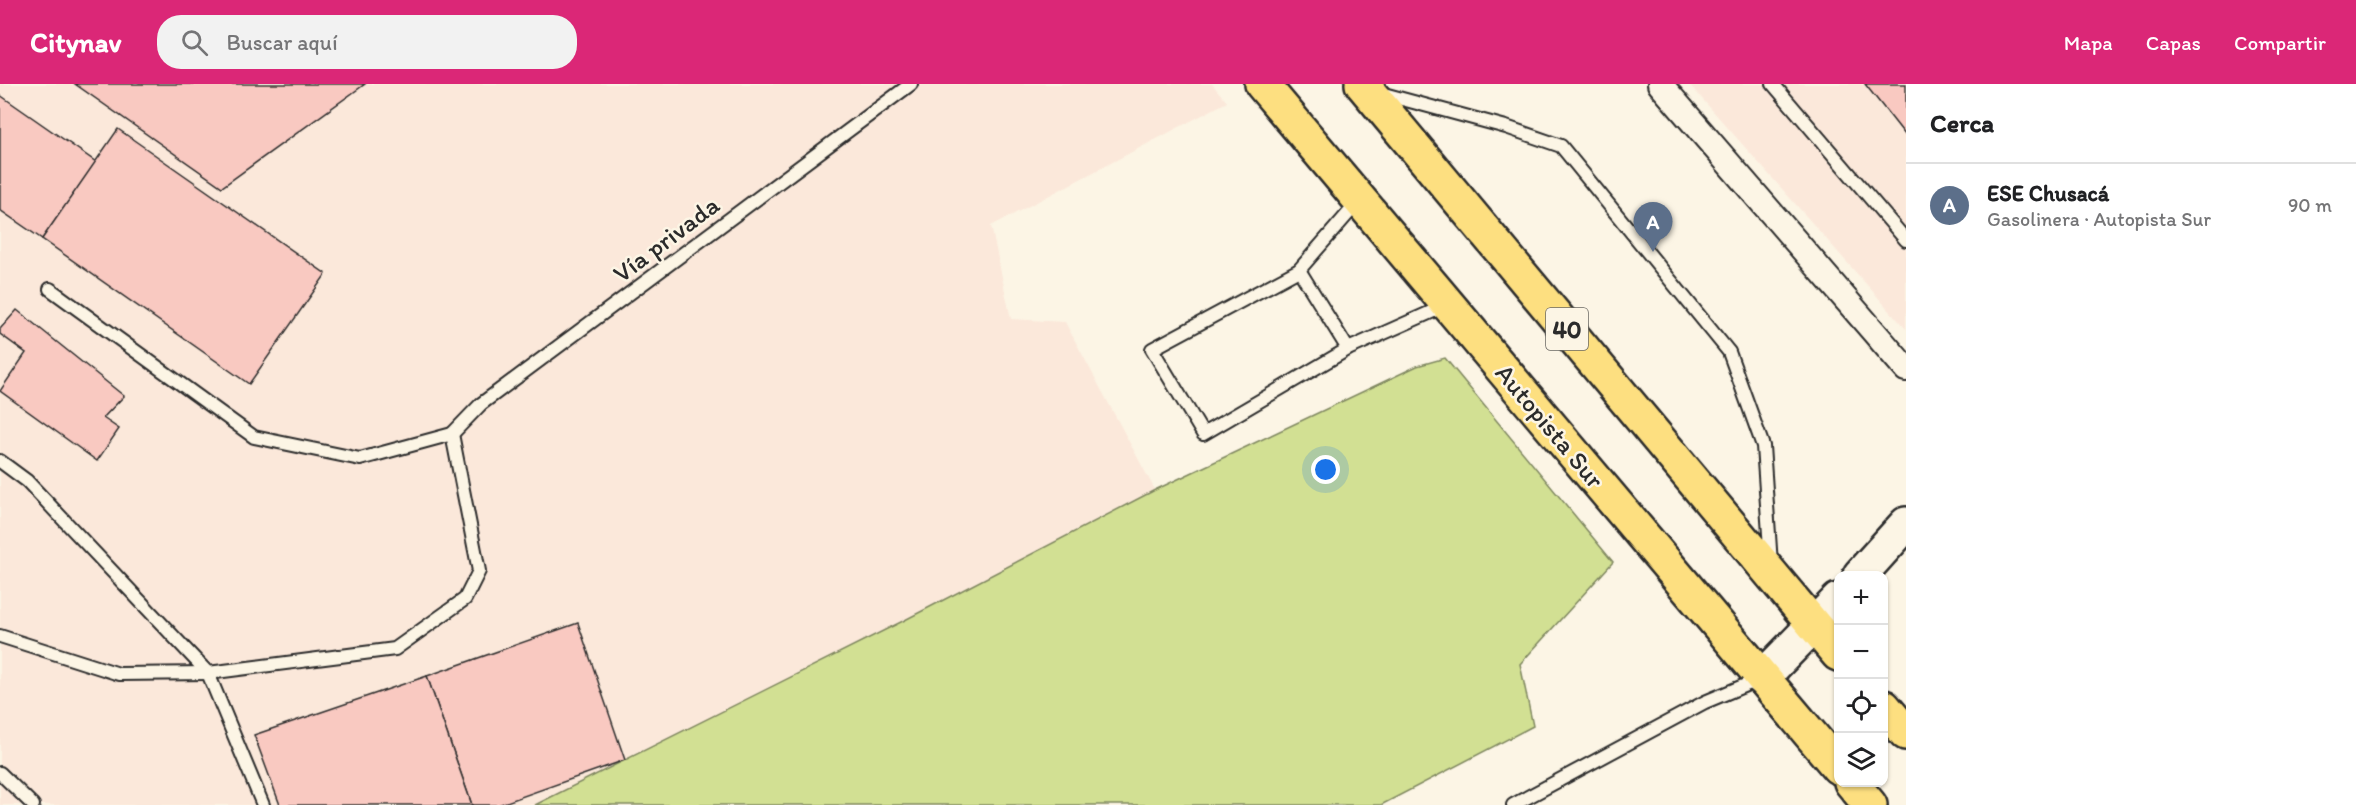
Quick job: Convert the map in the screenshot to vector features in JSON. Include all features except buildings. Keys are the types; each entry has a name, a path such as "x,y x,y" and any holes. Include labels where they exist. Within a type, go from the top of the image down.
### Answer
{"highway":[{"name":"Autopista Sur","path":"1262,84 1834,761"},
{"name":"40","path":"1364,86 1834,648"},
{"path":"1888,712 1906,733"},
{"path":"1854,787 1870,805"}],"main road":[{"path":"1864,571 1906,524"},
{"path":"1762,678 1834,606"}],"street":[{"path":"1660,84 1906,369"}],"lane":[{"name":"Vía privada","path":"452,434 481,404 911,84"},
{"path":"1773,84 1906,240"},
{"path":"1364,86 1506,127 1562,146 1729,351 1763,446 1772,574"},
{"path":"1360,200 1299,270 1152,349 1203,434 1348,349 1448,305"},
{"path":"1299,270 1348,349"},
{"path":"0,636 119,674 208,673 395,649 465,600 479,571 452,434 360,459 254,437 50,289"},
{"path":"0,461 27,481 208,673 263,805"},
{"path":"1513,805 1705,702 1762,678"},
{"path":"0,774 33,805"}],"shaded area":[{"path":"0,84 75,84 222,187 365,84 1212,84 1227,102 991,226 1011,319 1065,322 1155,490 903,621 539,805 0,805"},
{"path":"1689,84 1906,84 1906,329"}],"green space":[{"path":"1445,358 1613,562 1520,664 1533,726 1381,805 535,805 903,621 1155,490 1417,366"}],"place":[{"name":"ESE Chusacá","path":"1653,252"}]}
